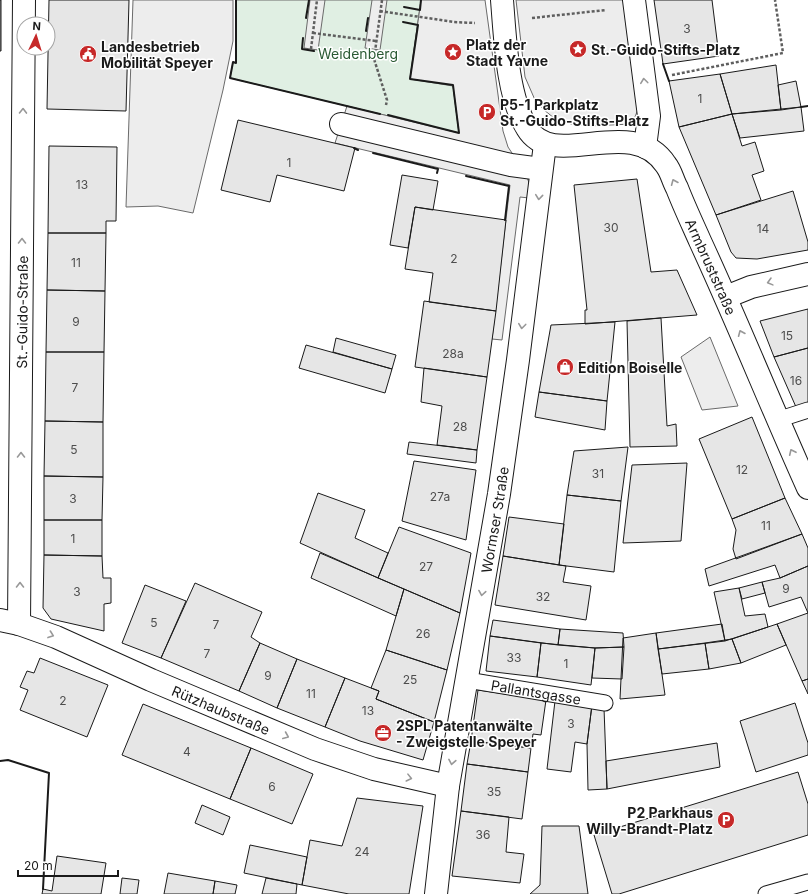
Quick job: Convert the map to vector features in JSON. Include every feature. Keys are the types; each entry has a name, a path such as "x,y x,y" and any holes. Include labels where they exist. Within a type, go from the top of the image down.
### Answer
{"street":[{"name":"St.-Guido-Straße","path":"10,622 24,0"},
{"path":"502,0 514,95 527,128 535,139 545,144"},
{"path":"634,0 649,116 645,147"},
{"path":"341,124 511,165 541,168"},
{"name":"Armbruststraße","path":"545,144 562,146 618,140 631,142 645,147 666,164 726,297 777,420 808,488"},
{"name":"Wormser Straße","path":"436,894 448,786 502,470 518,360 545,144"},
{"path":"726,297 751,287 808,274"},
{"name":"Rützhaubstraße","path":"10,622 56,637 150,680 315,749 374,769 448,786"}],"lane":[{"path":"777,420 808,410"},
{"name":"Pallantsgasse","path":"467,680 605,703"},
{"path":"766,894 808,882"}],"path":[{"path":"311,49 317,0"},
{"path":"378,133 387,100 374,59 382,0"},
{"path":"667,75 783,53 775,0"},
{"path":"380,11 419,17"},
{"path":"313,33 376,41"}],"green space":[{"name":"Weidenberg","path":"236,0 421,0 410,78 453,85 459,133 230,78 233,62 236,63"}],"shaded area":[{"path":"133,0 233,0 233,41 223,90 193,213 158,206 126,207"},
{"path":"310,0 325,0 318,50 304,48"},
{"path":"372,0 387,0 380,50 365,48"},
{"path":"421,0 485,0 503,131 508,147 526,174 529,183 529,198 520,197 502,340 492,339 510,185 335,143 347,106 459,133 453,86 410,79"},
{"name":"St.-Guido-Stifts-Platz","path":"516,0 628,0 639,107 632,124 588,126 571,124 554,118 544,110 535,100 525,77"},
{"path":"710,337 738,406 702,410 681,357"}],"building":[{"path":"1,0 1,51 0,51"},
{"name":"Landesbetrieb Mobilität Speyer","path":"49,0 129,0 126,111 47,109 48,56 56,56 56,16 49,16"},
{"path":"654,0 712,0 719,56 663,64"},
{"path":"776,65 781,110 732,114 720,74"},
{"path":"720,74 732,114 679,127 669,81"},
{"path":"796,81 801,107 781,110 778,85"},
{"path":"801,107 804,131 740,138 732,114"},
{"path":"732,114 742,146 755,142 764,171 752,175 761,200 716,215 679,127"},
{"path":"238,120 355,148 344,191 277,175 270,202 221,190"},
{"path":"49,146 117,147 116,221 106,221 106,233 48,233"},
{"path":"402,175 438,181 433,210 415,207 408,248 390,245"},
{"path":"637,179 651,272 677,270 697,315 585,324 585,310 587,310 574,185"},
{"path":"793,191 808,242 808,250 757,259 736,258 731,252 716,215"},
{"path":"415,207 506,220 496,311 429,302 433,273 405,269"},
{"path":"48,233 106,233 105,291 47,290"},
{"path":"47,290 105,291 104,352 46,352"},
{"path":"424,301 496,311 487,377 415,367"},
{"path":"808,309 808,348 774,357 760,321"},
{"path":"661,318 667,426 676,424 677,446 630,447 627,321"},
{"path":"615,322 607,401 539,392 551,325"},
{"path":"336,338 396,355 392,369 333,352"},
{"path":"306,345 392,369 385,393 299,368"},
{"path":"808,348 808,403 796,407 774,357"},
{"path":"46,352 104,352 103,422 45,421"},
{"path":"424,368 487,377 477,450 437,445 442,406 421,402"},
{"path":"539,392 607,401 605,430 535,417"},
{"path":"752,417 785,498 732,519 699,439"},
{"path":"45,421 103,422 103,477 44,476"},
{"path":"409,442 477,450 476,463 407,454"},
{"path":"628,447 621,501 567,495 574,451"},
{"path":"414,461 476,470 466,540 402,521"},
{"path":"687,463 681,541 623,543 632,465"},
{"path":"44,476 103,477 102,520 44,520"},
{"path":"318,493 365,510 355,538 388,553 378,578 300,543"},
{"path":"567,495 621,501 614,572 559,565"},
{"path":"785,498 802,534 736,559 733,549 736,530 732,519"},
{"path":"509,517 564,524 559,565 503,556"},
{"path":"44,520 102,520 102,556 44,555"},
{"path":"399,527 471,553 460,613 378,578"},
{"path":"802,534 808,548 808,566 780,578 775,565 709,586 705,569"},
{"path":"320,553 404,589 396,616 311,578"},
{"path":"44,555 102,556 103,578 111,578 111,603 104,604 104,631 51,619 43,608"},
{"path":"503,556 566,566 563,582 591,586 586,620 495,605"},
{"path":"808,566 808,613 801,597 769,607 762,582 780,578"},
{"path":"762,582 765,593 742,599 739,588"},
{"path":"195,583 262,612 251,637 260,643 239,691 161,658"},
{"path":"145,585 186,601 161,658 122,643"},
{"path":"739,588 745,616 765,614 768,627 725,641 714,592"},
{"path":"404,589 460,613 447,670 386,650"},
{"path":"808,613 808,679 802,681 777,624"},
{"path":"493,620 560,629 558,645 490,636"},
{"path":"722,624 725,641 658,649 656,633"},
{"path":"777,624 786,645 741,663 732,639"},
{"path":"560,629 623,633 624,647 595,648 558,645"},
{"path":"656,633 665,695 620,699 623,638"},
{"path":"490,636 541,643 537,677 486,671"},
{"path":"732,639 741,663 709,669 705,643"},
{"path":"260,643 297,659 277,708 239,691"},
{"path":"541,643 595,648 591,685 537,677"},
{"path":"705,643 709,669 662,674 658,649"},
{"path":"624,647 622,679 592,678 595,648"},
{"path":"386,650 447,670 434,722 376,699 379,691 371,688"},
{"path":"40,658 108,685 87,737 20,710 28,690 20,687 27,671 34,673"},
{"path":"297,659 345,678 325,727 277,708"},
{"path":"345,678 379,691 376,699 434,722 423,760 360,741 325,727"},
{"path":"808,679 808,694 802,681"},
{"path":"478,690 546,700 541,735 533,734 531,748 471,741"},
{"path":"555,701 592,705 587,744 575,742 571,772 547,769"},
{"path":"795,703 808,743 808,755 756,772 740,721"},
{"path":"143,704 251,748 230,799 122,755"},
{"path":"592,705 604,708 607,789 588,790 587,744"},
{"path":"471,741 531,748 528,772 467,764"},
{"path":"717,743 720,767 607,789 606,761"},
{"path":"251,748 313,774 292,824 230,799"},
{"path":"467,764 528,772 522,819 461,811"},
{"name":"P2 Parkhaus Willy-Brandt-Platz","path":"798,772 808,804 808,835 619,894 612,894 594,835"},
{"path":"357,798 423,806 409,894 349,894 302,885 310,840 342,846"},
{"path":"202,805 230,817 223,835 195,823"},
{"path":"461,811 509,817 506,852 524,854 520,883 452,876"},
{"path":"542,826 579,826 588,894 530,894 540,885"},
{"path":"250,845 307,857 302,885 244,873"},
{"path":"57,856 106,863 101,894 42,894 43,889 52,891"},
{"path":"168,873 215,881 213,894 164,894"},
{"path":"122,878 139,880 137,894 120,894"},
{"path":"266,878 297,884 296,894 262,894"},
{"path":"215,881 237,885 235,894 213,894"}],"wall":[{"path":"236,0 236,63 233,62 230,78 380,114"},
{"path":"306,18 309,0"},
{"path":"404,7 420,10 421,0"},
{"path":"366,31 368,18"},
{"path":"388,115 459,133 453,85 410,79 418,25 403,22"},
{"path":"303,38 302,49 314,51"},
{"path":"663,64 669,81"},
{"path":"801,107 808,106"},
{"path":"354,148 358,150"},
{"path":"373,153 438,169 437,173"},
{"path":"466,176 509,186 505,220"},
{"path":"0,761 8,760 49,773 43,889"}],"place":[{"name":"St.-Guido-Stifts-Platz","path":"578,49"},
{"name":"Platz der Stadt Yavne","path":"453,52"},
{"name":"Landesbetrieb Mobilität Speyer","path":"88,54"},
{"name":"P5-1 Parkplatz St.-Guido-Stifts-Platz","path":"487,112"},
{"name":"Edition Boiselle","path":"565,367"},
{"name":"2SPL Patentanwälte - Zweigstelle Speyer","path":"383,733"},
{"name":"P2 Parkhaus Willy-Brandt-Platz","path":"726,820"}]}
